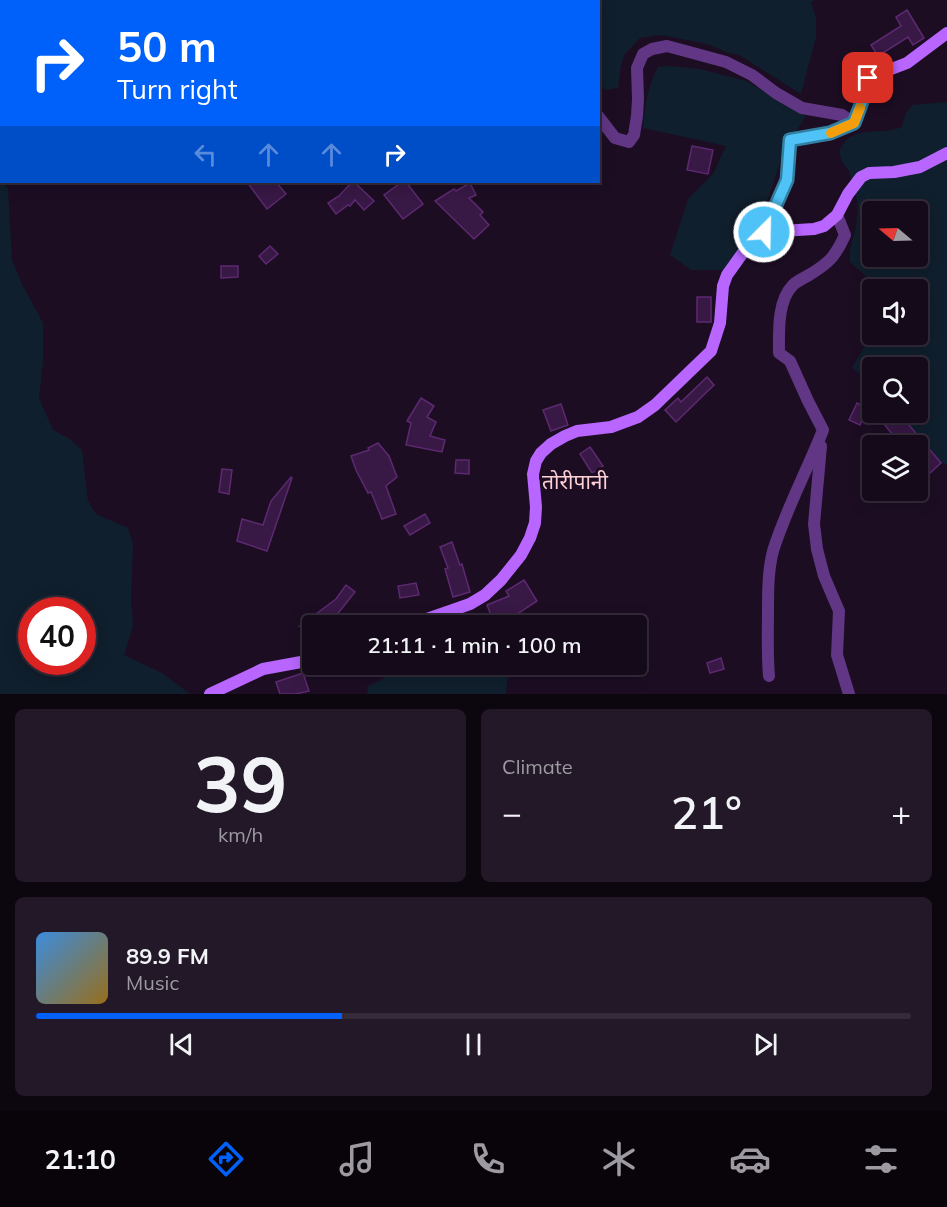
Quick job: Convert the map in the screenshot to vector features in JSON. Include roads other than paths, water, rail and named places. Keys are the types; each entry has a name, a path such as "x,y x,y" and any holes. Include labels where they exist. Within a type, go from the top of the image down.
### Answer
{"street":[{"path":"436,615 471,604 485,595 501,580 521,555 535,523 533,474 536,461 541,453 551,444 577,431 611,428 638,417 655,405 711,351 720,323 723,286 727,275 742,254 764,232 787,180 790,140 830,133 854,123 868,78 907,63 947,33"},
{"path":"600,119 615,138 629,142 634,135 638,116 637,68 643,54 666,46 726,62 752,75 776,93 802,108 842,115 854,123"},
{"path":"764,232 814,229 824,226 837,215 848,194 861,177 869,173 894,172 920,167 947,153"},
{"path":"837,215 845,235 837,252 823,267 793,285 783,302 779,352 790,361 823,430 814,524 824,576 839,611 837,655 849,694"},
{"path":"769,675 768,583 772,553 823,430"},
{"path":"210,694 263,669 302,662"}],"district":[{"name":"तोरीपानी","path":"575,481"}]}
